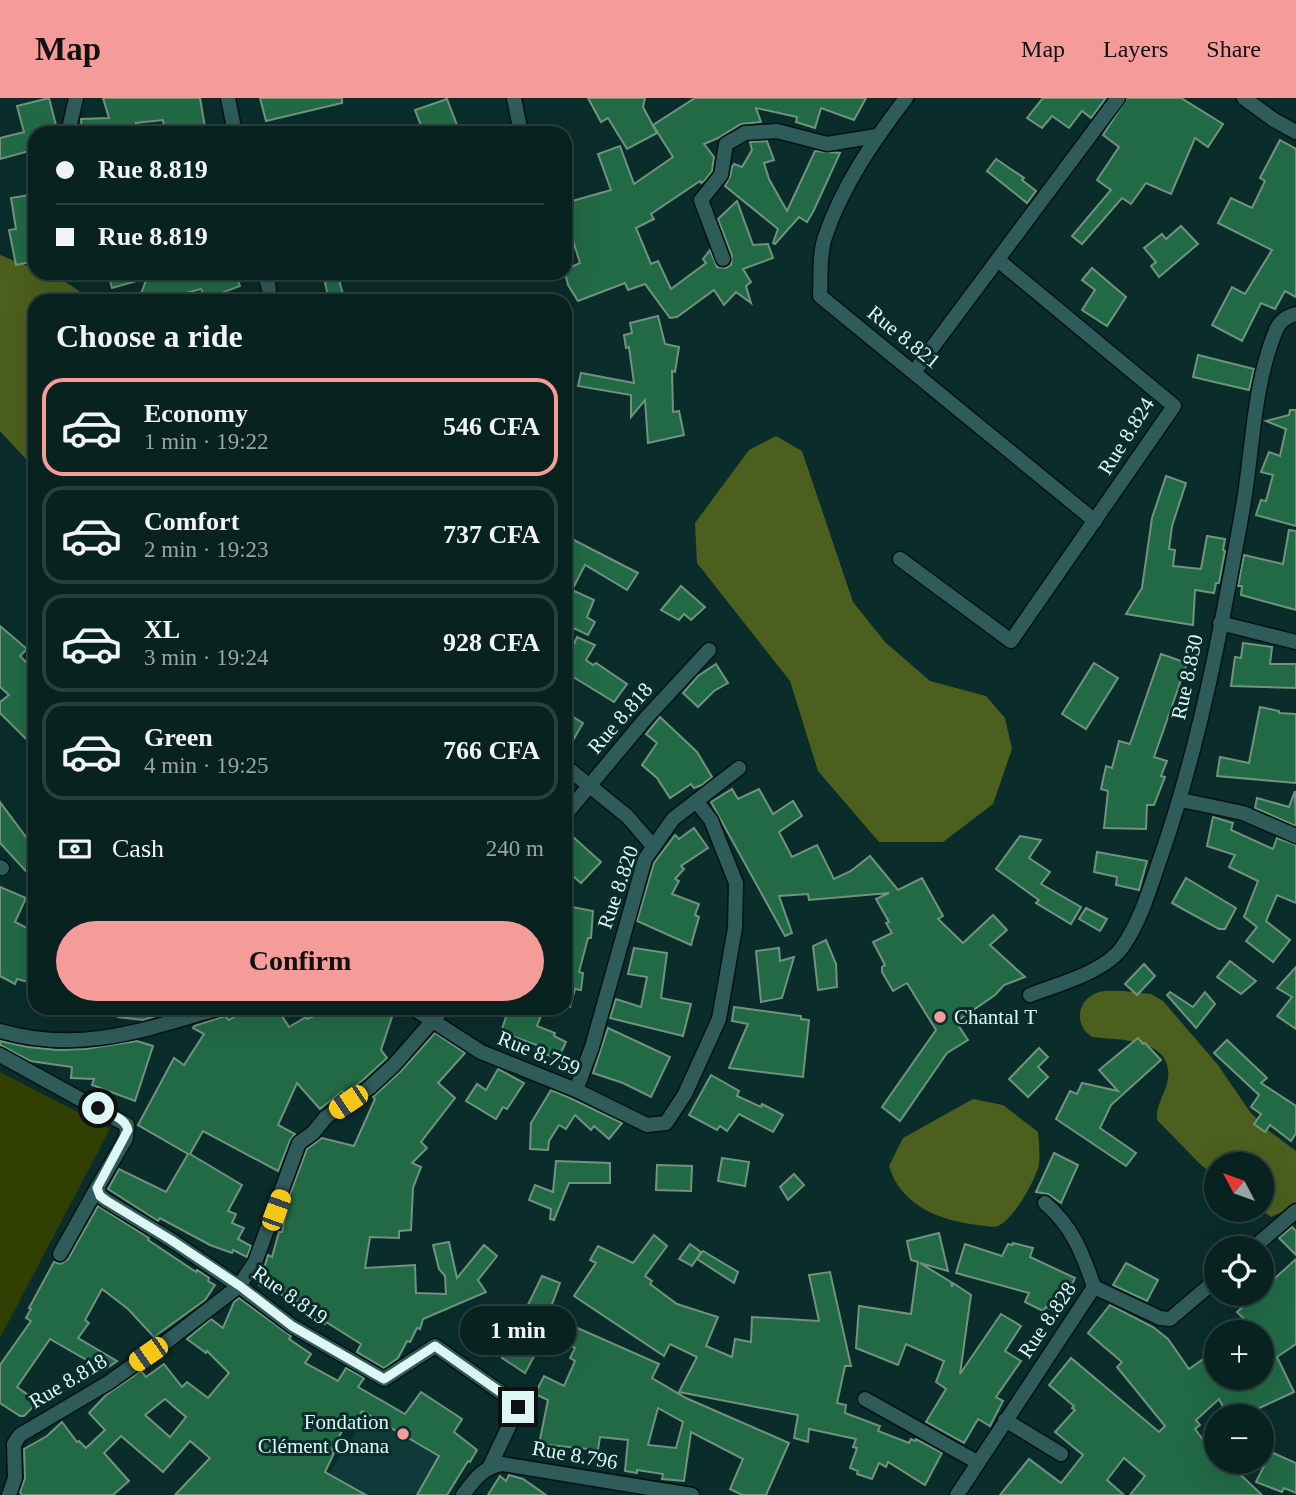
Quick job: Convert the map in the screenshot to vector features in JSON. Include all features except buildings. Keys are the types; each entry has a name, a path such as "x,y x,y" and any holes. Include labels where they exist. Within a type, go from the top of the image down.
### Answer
{"street":[{"path":"70,126 76,98"},
{"path":"228,98 234,126"},
{"path":"514,98 520,126"},
{"path":"723,259 701,200 721,175 726,144 746,133 777,131 827,144 877,136 906,98"},
{"path":"914,372 1118,98"},
{"path":"1244,98 1296,132"},
{"name":"Rue 8.821","path":"877,136 855,173 824,239 820,296 1095,521"},
{"name":"Rue 8.824","path":"900,559 1010,641 1174,406 998,260"},
{"path":"267,280 269,289"},
{"name":"Rue 8.830","path":"1030,995 1100,967 1122,948 1143,909 1181,800 1243,505 1258,396 1277,330 1288,316 1296,314"},
{"path":"1220,623 1296,642"},
{"name":"Rue 8.818","path":"572,807 646,718 709,650"},
{"name":"Rue 8.820","path":"576,1090 593,1047 645,859 673,819 739,768"},
{"path":"572,771 627,816 653,846"},
{"path":"1181,800 1243,813 1296,836"},
{"name":"Rue 8.759","path":"423,1015 481,1052 576,1090 647,1125 660,1125 685,1094 719,1019 736,928 736,883 711,820 697,802"},
{"path":"0,1031 20,1037 62,1042 96,1041 196,1015"},
{"name":"Rue 8.818","path":"9,1495 15,1478 14,1444 20,1435 108,1383 240,1286 255,1262 299,1143 313,1133 326,1117 369,1088 394,1065 412,1048 438,1015"},
{"path":"0,1055 127,1125 126,1138 60,1254"},
{"name":"Rue 8.819","path":"97,1188 100,1196 107,1201 240,1286 292,1326 384,1379 435,1346 506,1396 518,1407 491,1466"},
{"path":"1045,1203 1060,1216 1083,1252 1094,1287"},
{"path":"1268,1236 1296,1211"},
{"name":"Rue 8.828","path":"957,1495 1094,1287 1160,1318 1170,1319 1204,1290"},
{"path":"866,1399 977,1462"},
{"path":"1005,1420 1061,1454"},
{"name":"Rue 8.796","path":"491,1466 502,1464 692,1495"},
{"path":"464,1495 479,1474 491,1466"}],"shaded area":[{"name":"Fondation Clément Onana","path":"421,1392 462,1419 443,1448 467,1462 447,1495 315,1495 379,1397 405,1414"}],"green space":[{"path":"0,255 28,266 28,280 62,280 83,294 28,294 28,461 0,431"},
{"path":"776,436 802,451 853,602 885,642 930,681 986,696 1005,718 1012,749 993,804 943,842 879,842 818,771 790,681 697,563 695,523 749,450"},
{"path":"1102,991 1151,994 1163,1001 1218,1065 1250,1112 1296,1151 1296,1206 1274,1216 1274,1152 1204,1152 1204,1167 1157,1120 1168,1079 1168,1066 1162,1056 1153,1048 1142,1044 1092,1037 1082,1025 1082,1006 1092,995"},
{"path":"0,1072 110,1129 0,1338"},
{"path":"973,1099 1003,1105 1038,1132 1039,1164 1033,1180 1010,1216 995,1227 958,1222 921,1207 901,1190 889,1166 903,1138"}],"place":[{"name":"Chantal T","path":"940,1017"},
{"name":"Fondation Clément Onana","path":"403,1434"}],"route":[{"path":"98,1108 120,1119 127,1125 128,1130 97,1188 100,1196 107,1201 240,1286 292,1326 384,1379 435,1346 518,1407"}]}
